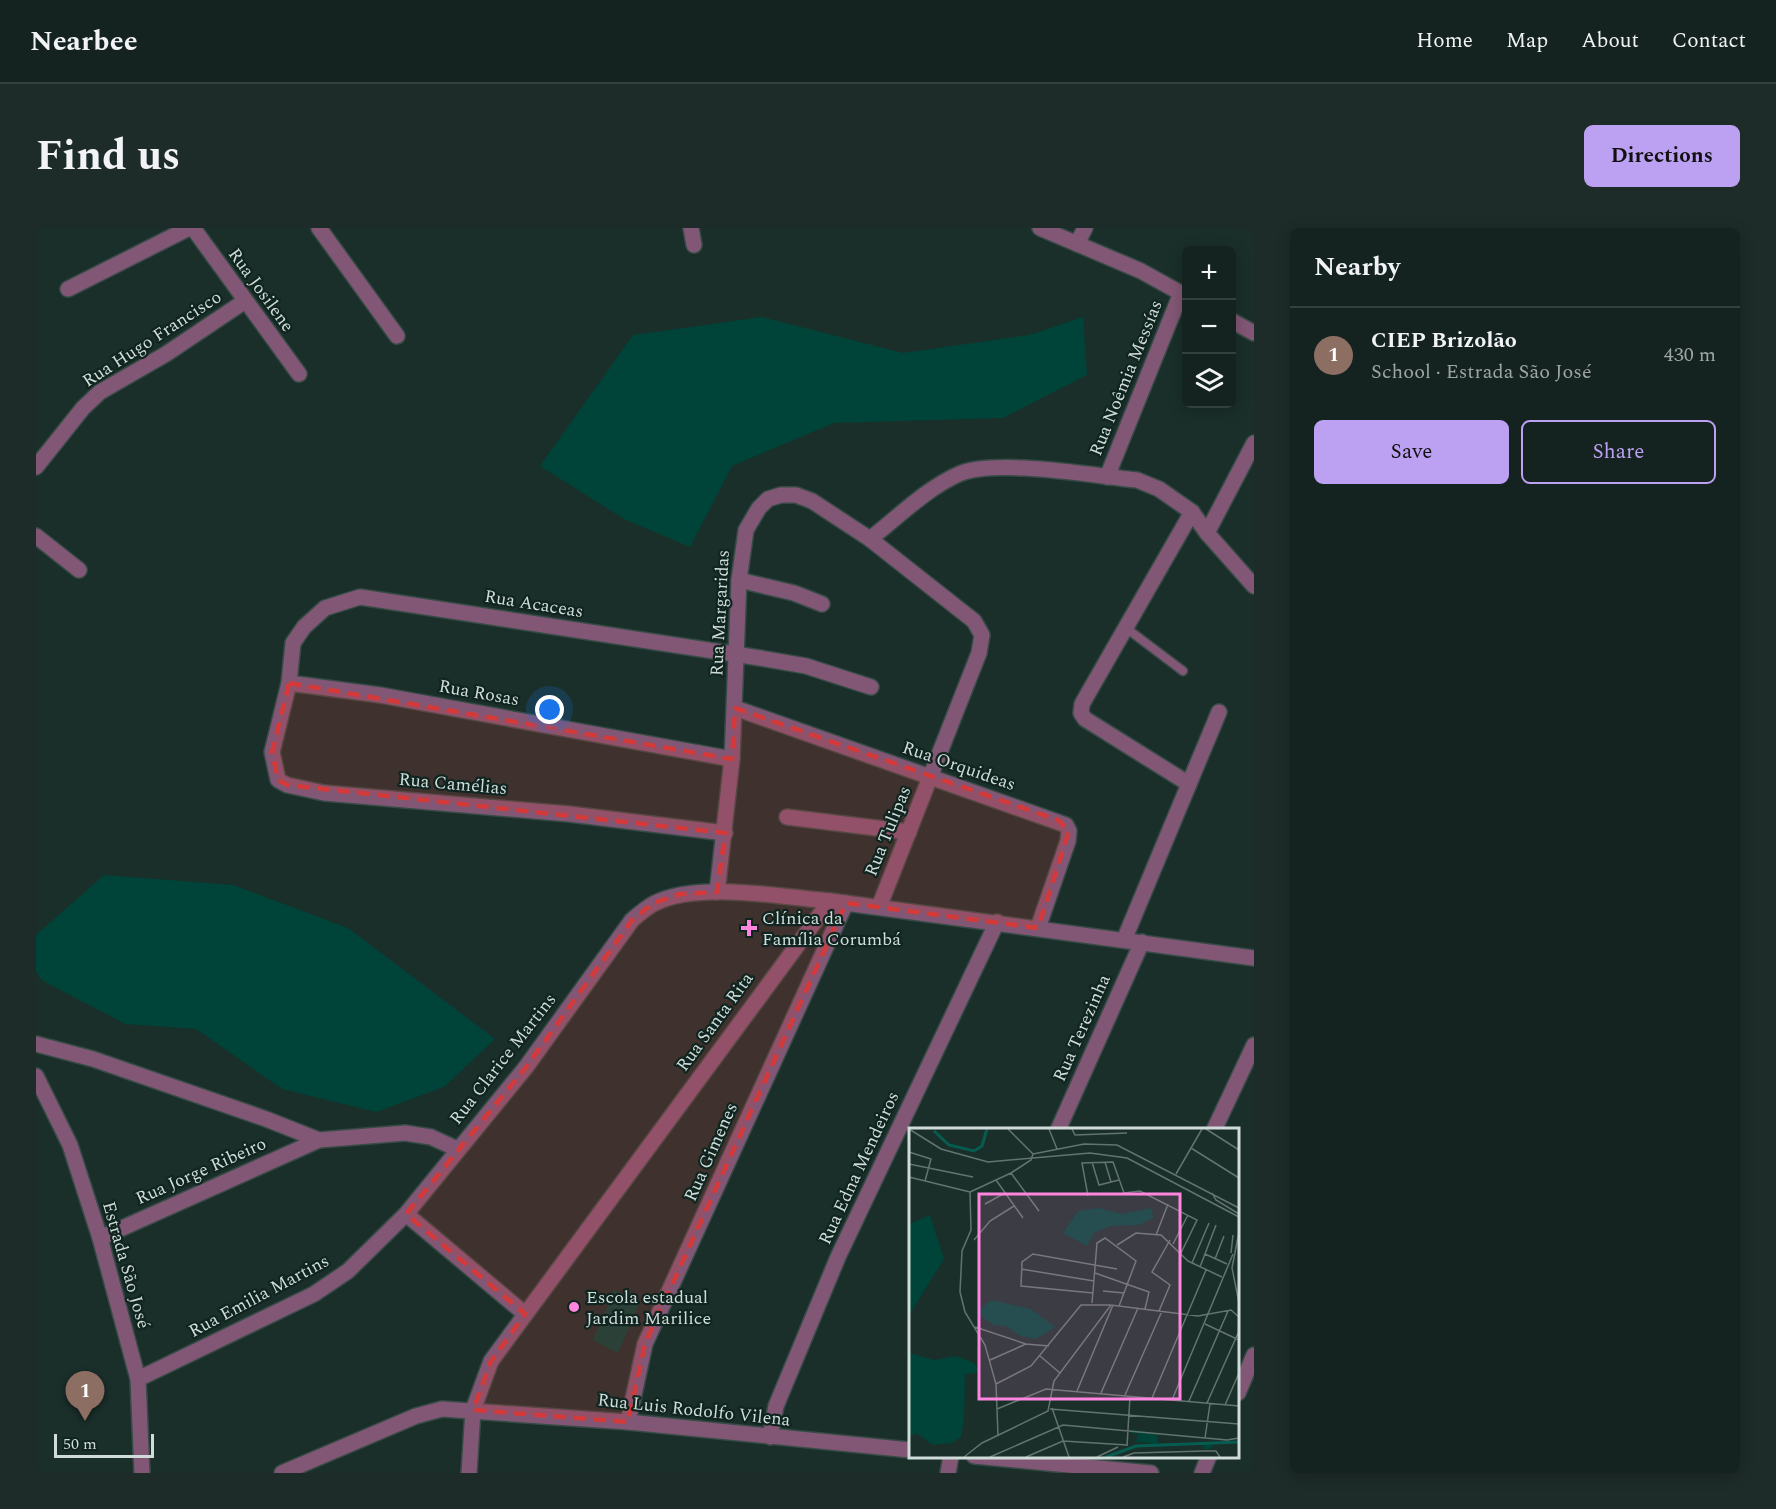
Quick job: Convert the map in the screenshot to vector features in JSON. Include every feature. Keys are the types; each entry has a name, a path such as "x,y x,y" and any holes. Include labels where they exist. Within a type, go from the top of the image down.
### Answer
{"street":[{"path":"68,290 191,228"},
{"name":"Rua Josilene","path":"191,228 298,375"},
{"path":"319,228 397,336"},
{"path":"691,228 694,245"},
{"path":"1040,228 1132,267 1182,294"},
{"path":"1077,244 1085,228"},
{"name":"Rua Noêmia Messías","path":"1107,477 1182,300"},
{"name":"Rua Hugo Francisco","path":"36,467 83,408 100,392 166,354 245,301"},
{"path":"1236,323 1254,333"},
{"path":"1207,533 1254,443"},
{"path":"870,539 938,487 960,474 987,466 1137,480 1159,489 1192,512 1207,533 1254,586"},
{"name":"Rua Margaridas","path":"717,892 732,759 739,580 750,520 768,499 796,495 812,501 870,539 974,621 981,635"},
{"path":"1189,784 1085,719 1081,713 1082,704 1192,512"},
{"path":"888,555 892,522"},
{"path":"36,536 79,570"},
{"path":"739,580 794,593 822,604"},
{"name":"Rua Acaceas","path":"326,608 360,597 737,656"},
{"name":"Rua Camélias","path":"326,608 304,627 293,643 289,683 272,752 278,780 287,785 324,793 568,814 725,833"},
{"name":"Rua Tulipas","path":"879,906 980,653 981,635"},
{"path":"737,656 806,666 871,687"},
{"name":"Rua Rosas","path":"289,683 380,695 732,759"},
{"name":"Rua Orquideas","path":"735,708 1065,825 1069,831 1068,841 1038,928"},
{"path":"1124,940 1219,712"},
{"path":"787,817 909,832"},
{"name":"Rua Clarice Martins","path":"36,1044 104,1062 319,1140 405,1133 431,1137 457,1149 526,1067 632,920 653,903 680,894 717,892 838,902"},
{"path":"838,902 1254,958"},
{"name":"Rua Santa Rita","path":"469,1473 474,1410 490,1361 787,957 838,902"},
{"name":"Rua Gimenes","path":"628,1422 645,1344 838,902"},
{"name":"Rua Edna Mendeiros","path":"770,1437 776,1406 838,1257 997,922"},
{"name":"Rua Terezinha","path":"1059,1128 1142,942"},
{"path":"1215,1128 1254,1045"},
{"name":"Estrada São José","path":"36,1076 70,1145 100,1238 138,1379 142,1473"},
{"name":"Rua Jorge Ribeiro","path":"100,1238 319,1140"},
{"name":"Rua Emilia Martins","path":"138,1379 314,1294 348,1271 405,1214 457,1149"},
{"path":"405,1214 525,1314"},
{"path":"1239,1390 1254,1355"},
{"name":"Rua Luis Rodolfo Vilena","path":"282,1473 416,1416 442,1409 628,1422 909,1450"},
{"path":"948,1473 951,1458"},
{"path":"1010,1458 1082,1462 1151,1473"},
{"path":"1202,1473 1208,1458"}],"lane":[{"path":"1126,628 1183,671"}],"highlighted area":[{"path":"289,683 732,759 735,708 1058,820 1069,831 1038,928 846,903 645,1344 628,1422 473,1410 491,1361 525,1314 406,1214 526,1067 632,920 653,903 680,894 717,892 725,833 287,785 278,780 272,752"}],"green space":[{"path":"762,317 903,353 1029,335 1083,317 1087,375 1003,418 834,423 732,466 690,547 624,519 540,466 633,335"},
{"path":"104,875 233,885 348,928 495,1039 444,1087 376,1112 282,1089 196,1029 125,1024 43,981 36,972 36,935"},
{"path":"614,1290 640,1302 618,1353 593,1340"}],"place":[{"name":"Clínica da Família Corumbá","path":"749,928"},
{"name":"Escola estadual Jardim Marilice","path":"574,1307"},
{"name":"CIEP Brizolão","path":"85,1421"}]}
